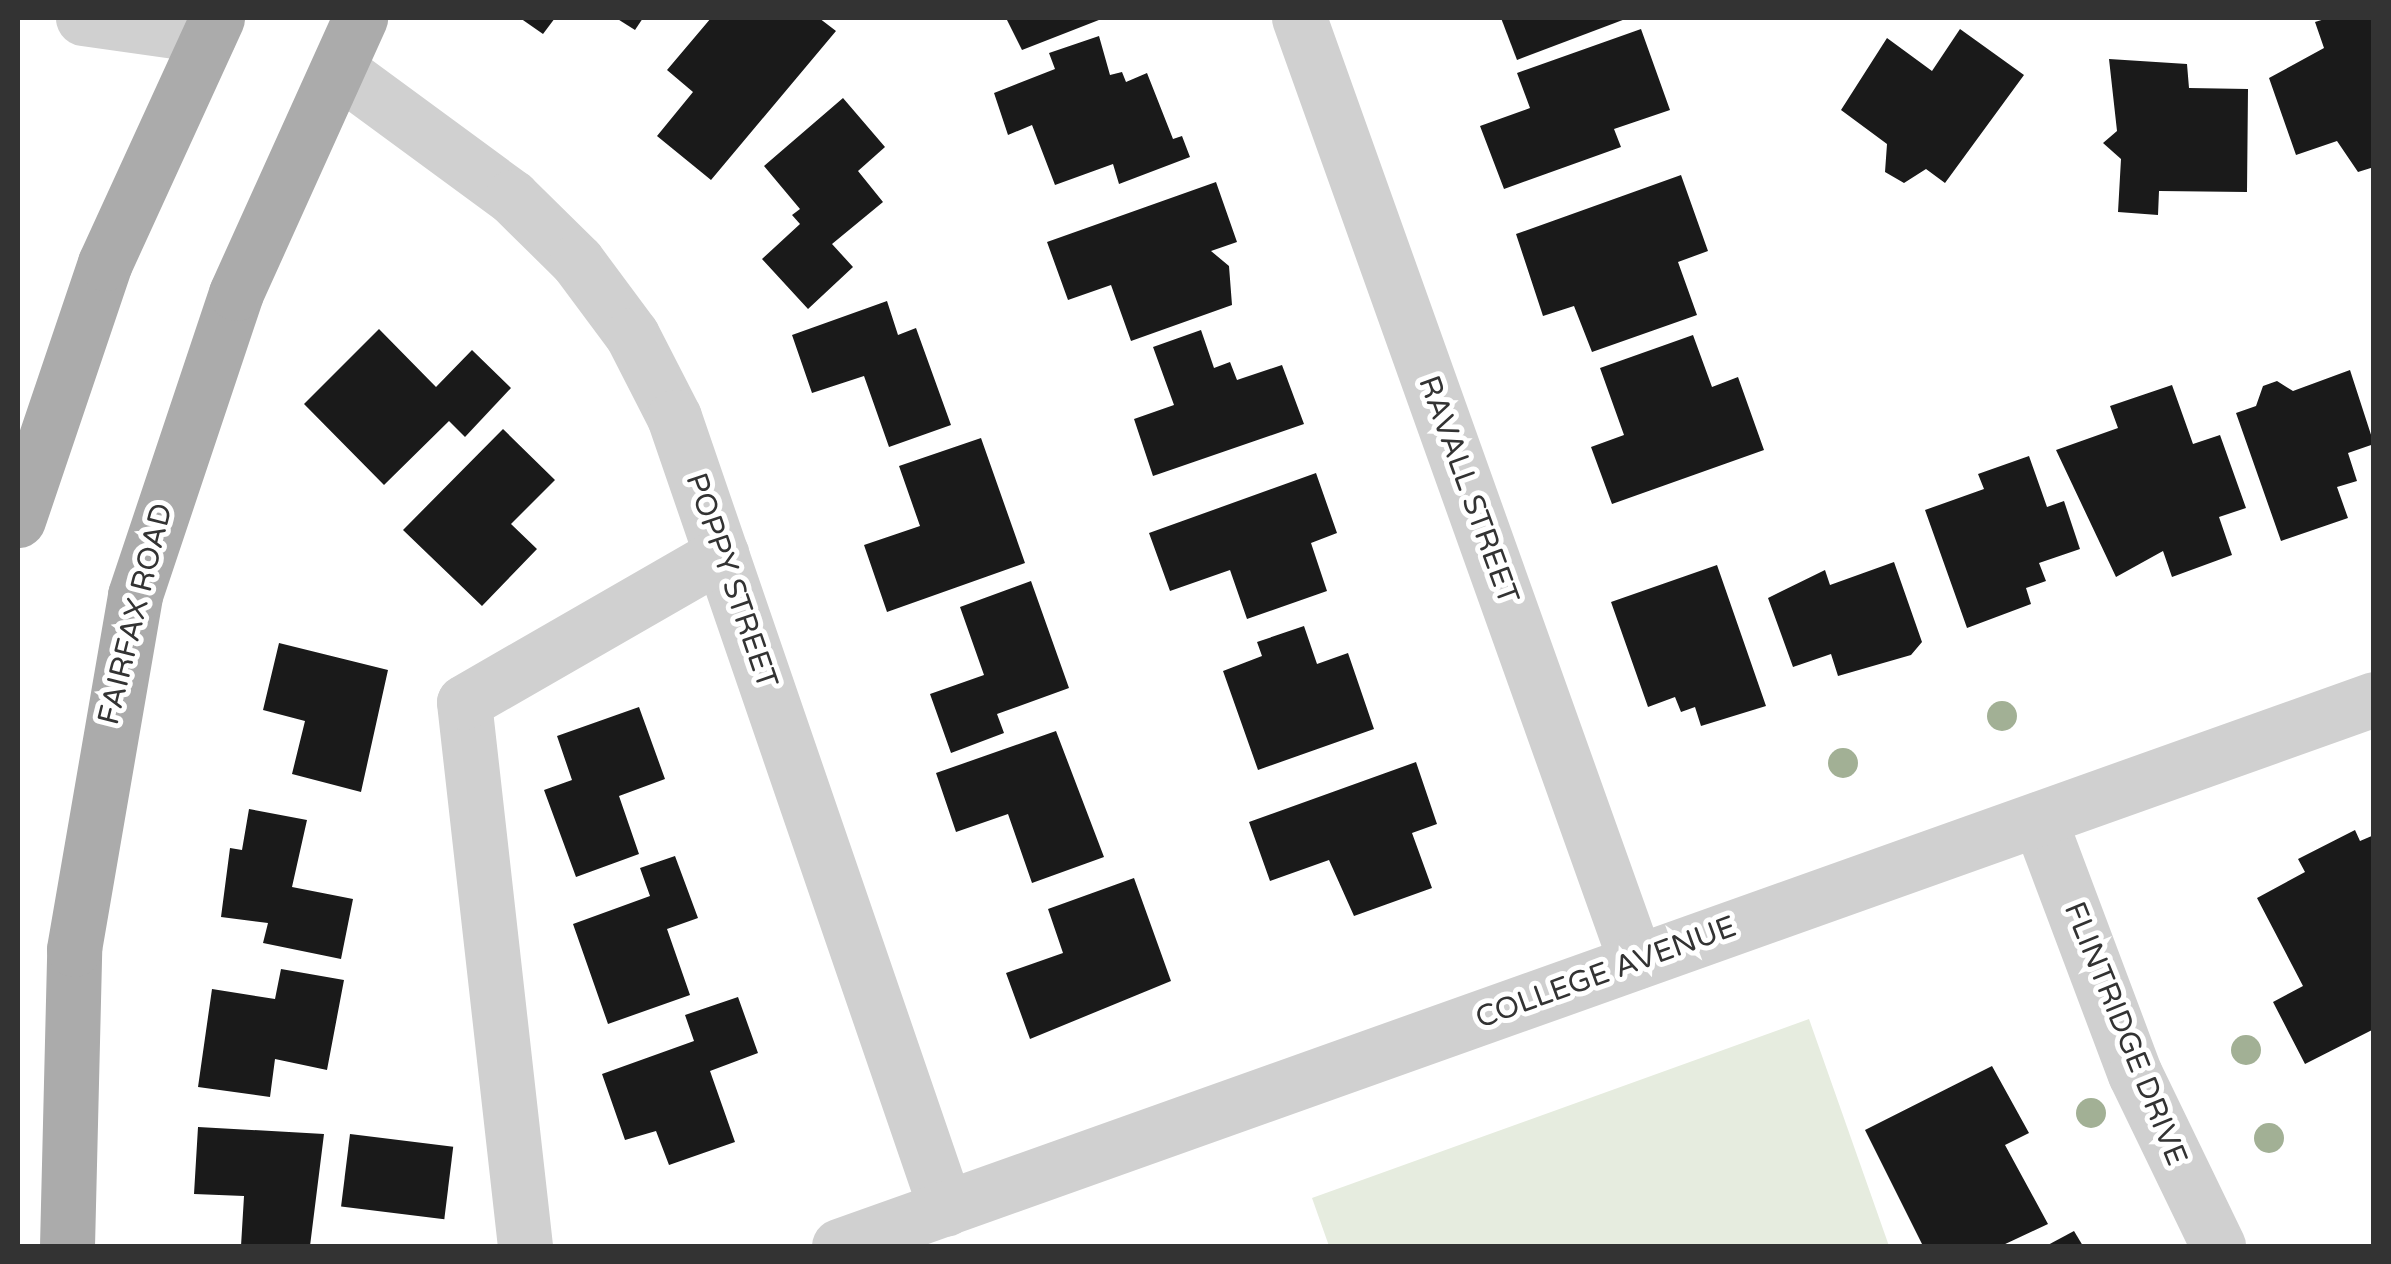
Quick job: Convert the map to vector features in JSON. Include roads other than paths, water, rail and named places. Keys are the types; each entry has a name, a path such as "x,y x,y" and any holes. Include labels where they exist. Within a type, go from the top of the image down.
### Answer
{"main road":[{"name":"FAIRFAX ROAD","path":"66,1246 74,949 135,595 236,293 360,18"},
{"path":"18,520 105,263 213,27"}],"street":[{"path":"84,18 213,27"},
{"name":"RAVALL STREET","path":"1299,18 1636,962"},
{"name":"POPPY STREET","path":"339,70 512,197 577,261 674,416 946,1209"},
{"path":"525,1246 464,702 721,554"},
{"name":"COLLEGE AVENUE","path":"839,1246 2374,699"},
{"name":"FLINTRIDGE DRIVE","path":"2040,819 2135,1074 2218,1246"}]}
